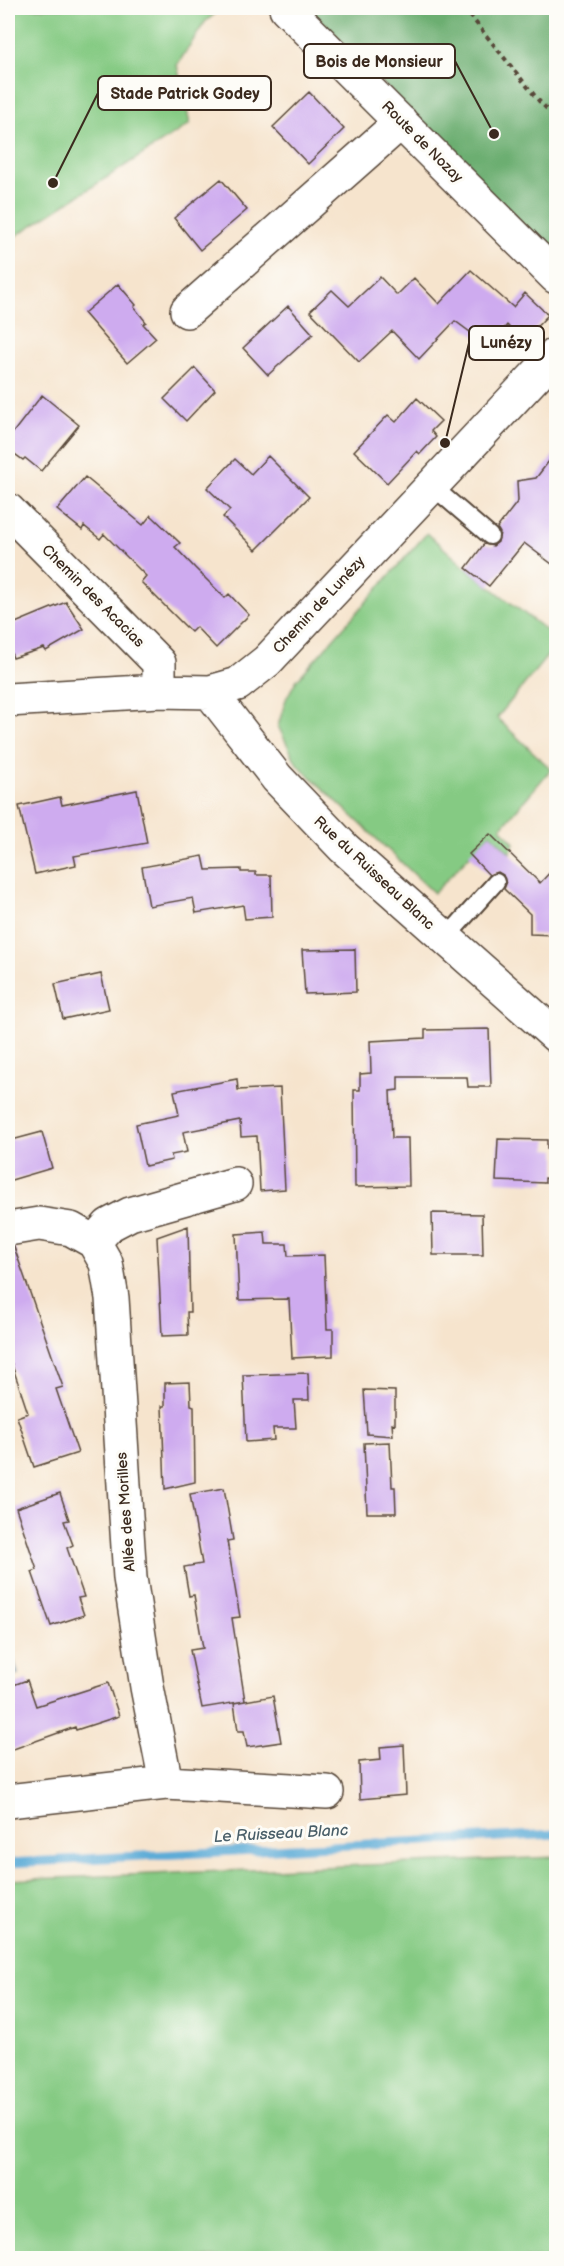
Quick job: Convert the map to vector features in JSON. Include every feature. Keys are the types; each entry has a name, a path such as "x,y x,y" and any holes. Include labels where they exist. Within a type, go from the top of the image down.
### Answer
{"street":[{"name":"Route de Nozay","path":"286,8 556,277"},
{"path":"187,310 401,122"},
{"name":"Chemin de Lunézy","path":"8,700 159,691 210,692 238,684 267,661 432,486 545,374 556,354"},
{"name":"Chemin des Acacias","path":"8,510 159,663 159,691"},
{"name":"Rue du Ruisseau Blanc","path":"210,692 277,778 344,848 556,1036"},
{"path":"8,1229 39,1224 71,1229 94,1242 109,1225 130,1214 235,1184"},
{"name":"Allée des Morilles","path":"94,1242 106,1263 112,1298 130,1578 147,1687 166,1782"},
{"path":"8,1801 166,1782 327,1792"}],"lane":[{"path":"432,486 490,536"},
{"path":"445,939 496,882"}],"path":[{"path":"464,8 539,101 556,118"}],"green space":[{"path":"8,8 222,8 205,22 177,65 190,124 8,241"},
{"path":"308,8 556,8 556,260"},
{"path":"427,533 466,568 556,638 556,652 553,649 497,718 551,769 501,828 514,843 510,853 490,834 434,893 297,764 278,726 286,699 296,681"},
{"path":"556,1857 556,2258 8,2258 8,1880"}],"water":[{"path":"13,1657 18,1674 8,1677 8,1659"}],"building":[{"path":"309,92 344,129 308,164 273,127"},
{"path":"221,179 247,210 200,250 174,218"},
{"path":"471,270 513,307 525,293 548,315 523,341 507,325 489,346 455,321 419,359 392,331 359,362 310,311 332,290 349,306 380,277 397,295 414,278 439,304"},
{"path":"118,284 136,305 134,307 146,322 143,324 156,338 127,363 84,313"},
{"path":"288,306 313,334 268,375 243,348"},
{"path":"195,368 215,390 186,421 164,399"},
{"path":"42,395 79,425 41,471 25,458 23,460 8,449 8,439"},
{"path":"417,398 441,421 431,431 436,437 420,454 417,451 387,483 354,451 388,415 396,422"},
{"path":"556,452 556,567 524,543 489,586 466,568 484,544 493,546 498,542 500,533 497,528 518,501 517,481 536,478"},
{"path":"268,456 309,497 256,550 223,517 230,510 207,488 235,459 251,474"},
{"path":"85,477 143,525 151,515 180,543 175,547 195,568 225,598 229,594 249,615 216,648 196,627 191,632 141,582 146,576 104,534 100,539 84,526 82,530 57,510"},
{"path":"66,602 84,629 46,651 44,648 13,658 8,645 8,626"},
{"path":"137,790 147,843 74,856 76,865 35,874 19,806 60,797 62,805"},
{"path":"490,834 540,883 556,866 556,935 530,934 530,914 504,889 506,884 503,875 498,872 489,875 469,854"},
{"path":"203,856 206,870 241,869 241,872 256,872 256,875 271,875 272,917 245,919 243,905 196,913 193,898 149,906 142,867"},
{"path":"355,949 356,992 305,994 302,950"},
{"path":"101,974 109,1009 63,1019 55,984"},
{"path":"489,1029 491,1087 468,1087 467,1077 398,1077 398,1090 390,1091 392,1138 408,1138 409,1186 355,1187 354,1090 360,1090 360,1074 371,1073 370,1041 425,1038 425,1030"},
{"path":"237,1079 238,1090 280,1088 285,1189 260,1191 257,1136 241,1137 240,1121 183,1132 187,1152 171,1155 172,1160 145,1166 136,1124 179,1115 174,1091"},
{"path":"42,1132 52,1168 8,1181 8,1141"},
{"path":"498,1139 547,1140 547,1149 556,1150 556,1179 545,1178 545,1183 496,1181"},
{"path":"432,1213 482,1214 483,1255 433,1255"},
{"path":"188,1226 190,1312 187,1312 188,1335 162,1336 157,1237"},
{"path":"265,1232 266,1244 287,1244 288,1256 324,1255 327,1329 333,1329 333,1356 292,1358 289,1299 239,1300 236,1234"},
{"path":"8,1247 14,1247 63,1387 56,1389 78,1453 34,1467 17,1417 28,1413 8,1353"},
{"path":"308,1373 309,1400 294,1400 296,1428 273,1428 274,1440 246,1442 243,1375"},
{"path":"190,1382 191,1405 194,1406 195,1482 165,1489 162,1406 165,1406 165,1383"},
{"path":"364,1390 395,1391 393,1436 367,1434"},
{"path":"390,1442 396,1513 367,1513 364,1443"},
{"path":"224,1488 233,1540 227,1541 240,1617 232,1618 245,1701 202,1708 190,1650 203,1648 194,1595 189,1596 184,1567 202,1564 190,1494"},
{"path":"60,1493 69,1520 64,1521 73,1545 67,1548 84,1597 78,1598 84,1615 51,1626 32,1572 37,1570 16,1508"},
{"path":"27,1680 36,1706 108,1683 119,1716 76,1730 75,1727 8,1751 8,1687"},
{"path":"273,1696 281,1742 247,1747 244,1731 238,1731 234,1703"},
{"path":"404,1745 406,1795 360,1799 359,1762 381,1760 380,1747"}],"waterway":[{"name":"Le Ruisseau Blanc","path":"8,1863 556,1834"}],"place":[{"name":"Bois de Monsieur","path":"494,134"},
{"name":"Stade Patrick Godey","path":"53,183"},
{"name":"Lunézy","path":"445,443"}]}
